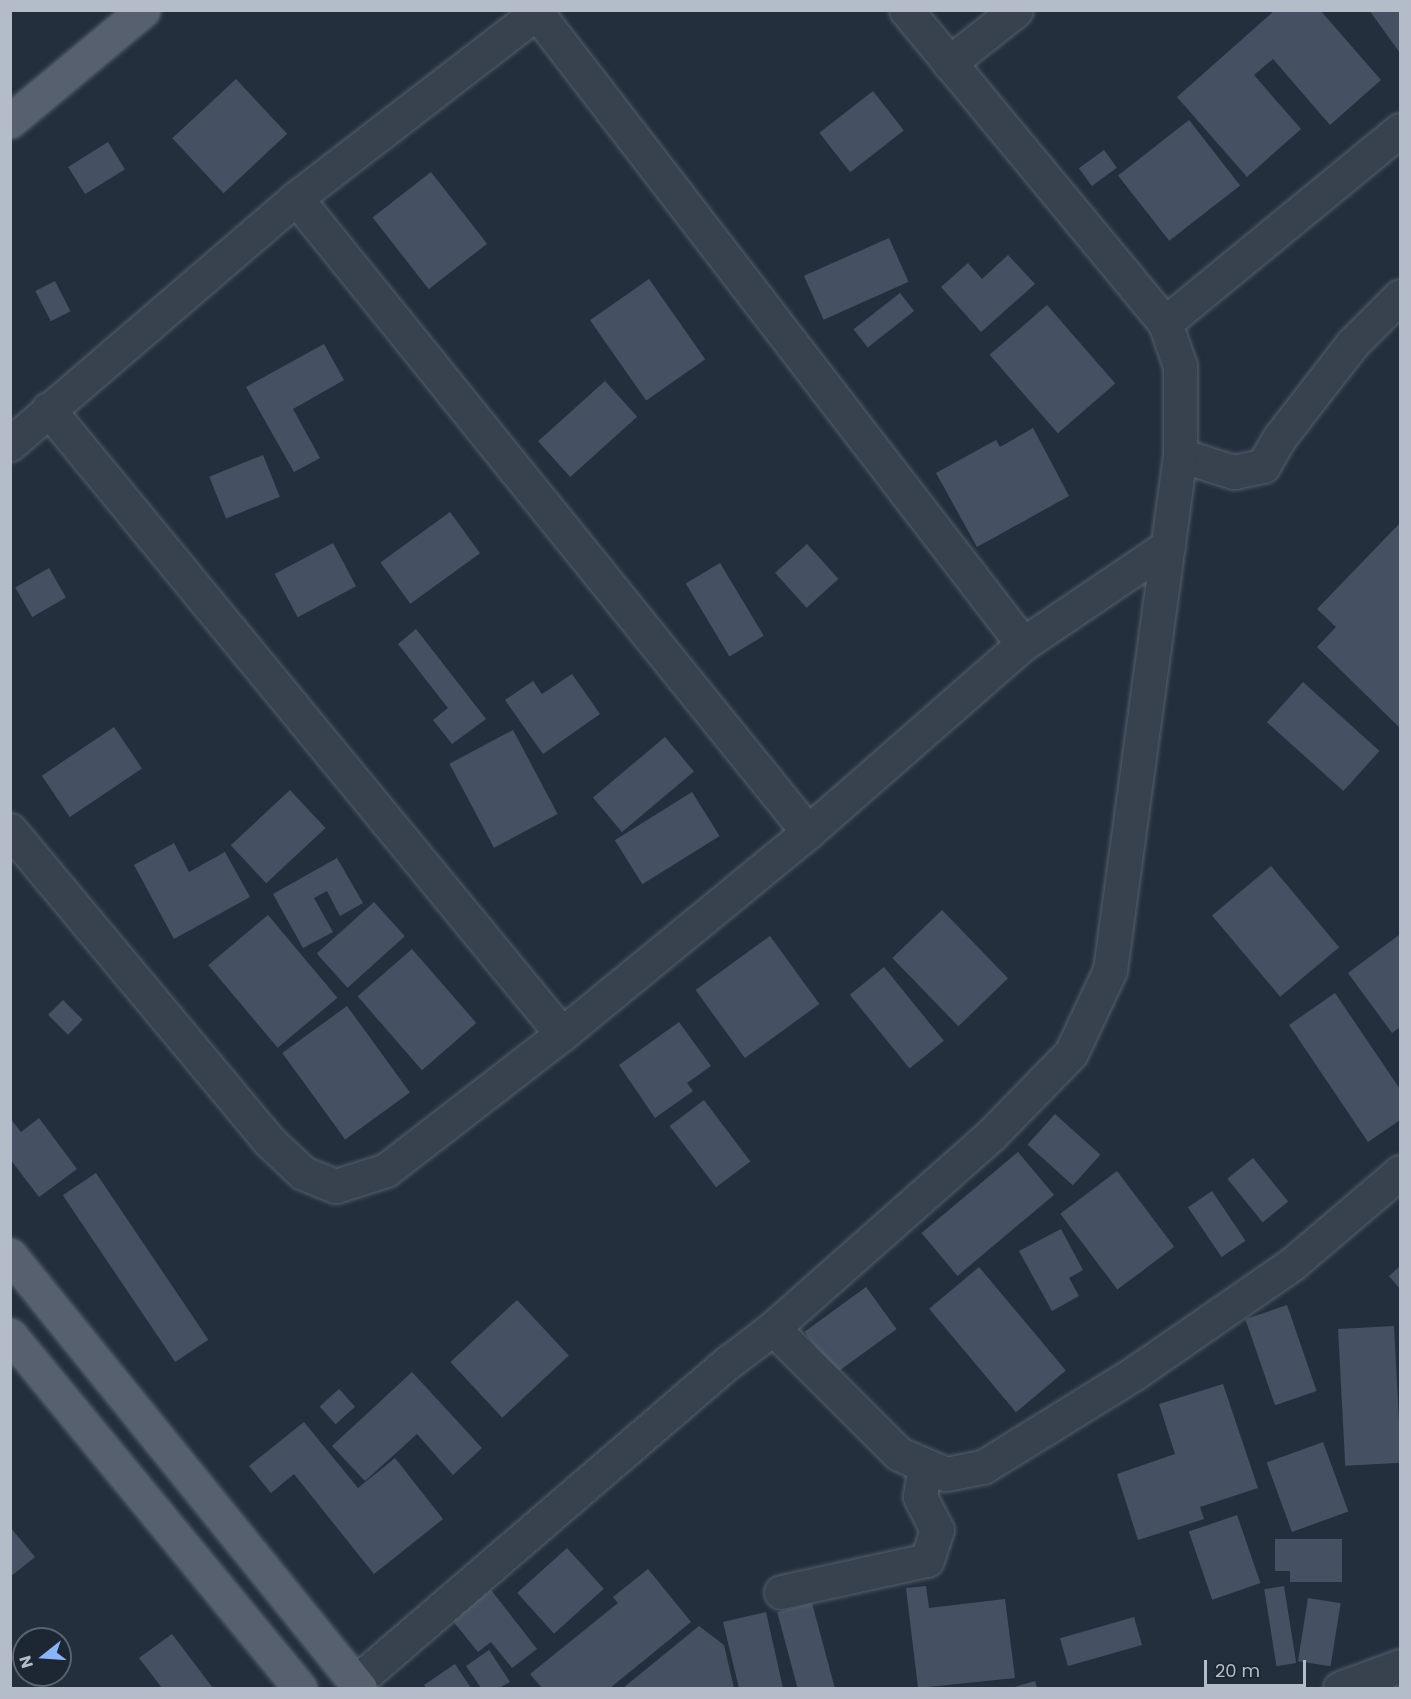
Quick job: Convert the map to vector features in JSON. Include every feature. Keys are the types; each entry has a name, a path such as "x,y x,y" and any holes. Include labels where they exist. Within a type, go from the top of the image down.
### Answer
{"main road":[{"path":"10,121 143,10"},
{"path":"10,1255 358,1686"},
{"path":"10,1335 300,1688"}],"street":[{"path":"358,1686 730,1360 773,1328 992,1134 1071,1053 1110,970 1179,455 1180,366 1165,323 906,10"},
{"path":"949,63 1016,10"},
{"path":"10,444 296,198 539,12 1023,644"},
{"path":"1165,323 1401,130"},
{"path":"296,198 808,832"},
{"path":"1179,455 1234,472 1263,466 1280,437 1353,343 1401,296"},
{"path":"48,409 562,1034"},
{"path":"10,830 268,1140 303,1173 336,1186 386,1170 562,1034 808,832 1023,644 1168,546"},
{"path":"773,1328 899,1454 946,1474 983,1467 1136,1372 1292,1264 1401,1172"},
{"path":"782,1592 927,1560 937,1530 920,1496 925,1465"},
{"path":"1340,1689 1401,1666"}],"building":[{"path":"1275,10 1320,10 1381,80 1330,125 1273,59 1254,75 1301,129 1247,177 1177,97"},
{"path":"1369,10 1400,10 1400,53"},
{"path":"236,79 287,134 224,193 172,138"},
{"path":"873,91 904,130 850,172 819,133"},
{"path":"1189,120 1240,185 1169,241 1118,175"},
{"path":"108,142 125,169 85,194 68,167"},
{"path":"1104,150 1117,168 1092,186 1079,168"},
{"path":"431,172 487,244 429,289 373,218"},
{"path":"889,238 909,282 824,320 804,276"},
{"path":"1008,255 1035,284 981,332 941,287 968,263 982,279"},
{"path":"649,279 705,359 646,401 590,320"},
{"path":"55,281 70,311 51,321 35,291"},
{"path":"900,293 914,311 868,347 854,329"},
{"path":"1047,305 1115,383 1058,433 990,355"},
{"path":"324,344 344,380 293,409 320,458 294,472 246,387"},
{"path":"605,381 637,417 570,477 538,441"},
{"path":"1033,428 1069,496 977,547 936,473 996,440 1000,447"},
{"path":"263,455 280,497 226,518 209,477"},
{"path":"450,512 480,553 410,604 380,563"},
{"path":"1400,523 1400,728 1317,647 1336,627 1317,609"},
{"path":"333,543 356,586 298,617 275,574"},
{"path":"807,544 838,579 806,608 775,573"},
{"path":"720,563 764,636 729,656 686,584"},
{"path":"49,568 66,597 32,617 15,588"},
{"path":"416,629 486,719 452,744 433,720 448,708 398,644"},
{"path":"572,674 600,714 543,754 505,700 533,681 542,694"},
{"path":"1303,682 1380,751 1343,791 1267,722"},
{"path":"114,727 142,768 70,817 42,776"},
{"path":"513,730 558,814 494,848 449,764"},
{"path":"665,737 694,771 622,832 593,797"},
{"path":"290,790 325,828 266,883 231,845"},
{"path":"692,792 720,836 642,884 615,840"},
{"path":"174,843 189,872 225,852 250,897 174,939 134,865"},
{"path":"337,858 363,903 340,916 327,891 314,898 333,932 303,948 273,894"},
{"path":"1271,866 1339,947 1280,997 1212,915"},
{"path":"374,902 405,936 348,988 317,954"},
{"path":"942,910 1008,978 958,1026 892,958"},
{"path":"268,915 337,998 278,1048 208,965"},
{"path":"1399,935 1400,1027 1392,1033 1348,973"},
{"path":"770,936 819,1004 745,1058 696,990"},
{"path":"412,949 476,1023 422,1070 358,996"},
{"path":"884,967 944,1041 910,1069 850,995"},
{"path":"1335,993 1400,1089 1400,1120 1368,1142 1289,1025"},
{"path":"63,1000 83,1020 68,1035 48,1015"},
{"path":"347,1006 410,1093 345,1140 282,1053"},
{"path":"679,1022 711,1066 687,1083 693,1091 655,1118 619,1065"},
{"path":"704,1100 750,1161 716,1187 670,1126"},
{"path":"1055,1114 1100,1155 1073,1185 1028,1144"},
{"path":"10,1118 21,1132 39,1118 77,1169 39,1197 10,1159"},
{"path":"1018,1152 1054,1195 957,1276 921,1233"},
{"path":"1253,1158 1288,1202 1263,1222 1227,1179"},
{"path":"1117,1171 1174,1247 1117,1290 1060,1214"},
{"path":"96,1173 208,1340 175,1362 63,1195"},
{"path":"1212,1191 1246,1241 1222,1257 1188,1207"},
{"path":"1061,1229 1083,1270 1069,1278 1079,1296 1052,1311 1019,1251"},
{"path":"1400,1266 1400,1289 1389,1276"},
{"path":"979,1267 1066,1370 1016,1412 929,1309"},
{"path":"866,1287 897,1329 835,1374 805,1332"},
{"path":"517,1300 569,1356 502,1418 450,1362"},
{"path":"1287,1305 1317,1391 1275,1405 1245,1319"},
{"path":"1394,1326 1400,1463 1345,1466 1338,1329"},
{"path":"412,1372 482,1448 453,1475 417,1434 365,1481 332,1446"},
{"path":"1223,1384 1258,1488 1200,1507 1204,1519 1138,1540 1117,1474 1175,1454 1159,1404"},
{"path":"339,1389 355,1407 336,1424 320,1406"},
{"path":"304,1422 358,1488 395,1458 443,1519 374,1574 294,1474 271,1493 249,1466"},
{"path":"1323,1442 1348,1512 1292,1532 1267,1463"},
{"path":"1237,1515 1260,1583 1212,1600 1189,1532"},
{"path":"10,1527 35,1557 10,1577"},
{"path":"1275,1539 1342,1539 1342,1582 1290,1582 1290,1571 1275,1571"},
{"path":"567,1548 604,1589 554,1634 517,1593"},
{"path":"648,1569 691,1622 610,1688 542,1688 530,1674 618,1603 613,1597"},
{"path":"926,1586 929,1608 1005,1599 1015,1678 918,1688 906,1588"},
{"path":"1284,1586 1296,1663 1276,1666 1264,1589"},
{"path":"491,1590 537,1649 512,1668 491,1642 478,1652 452,1620"},
{"path":"1308,1598 1341,1603 1331,1666 1298,1661"},
{"path":"812,1603 835,1688 798,1688 777,1612"},
{"path":"766,1612 783,1688 739,1688 723,1622"},
{"path":"1134,1617 1142,1645 1068,1666 1060,1638"},
{"path":"699,1626 724,1645 734,1688 623,1688"},
{"path":"172,1634 213,1688 162,1688 139,1658"},
{"path":"489,1650 510,1682 499,1688 481,1688 466,1666"},
{"path":"455,1664 471,1688 426,1688 424,1685"},
{"path":"1035,1681 1037,1688 1011,1688"}]}
